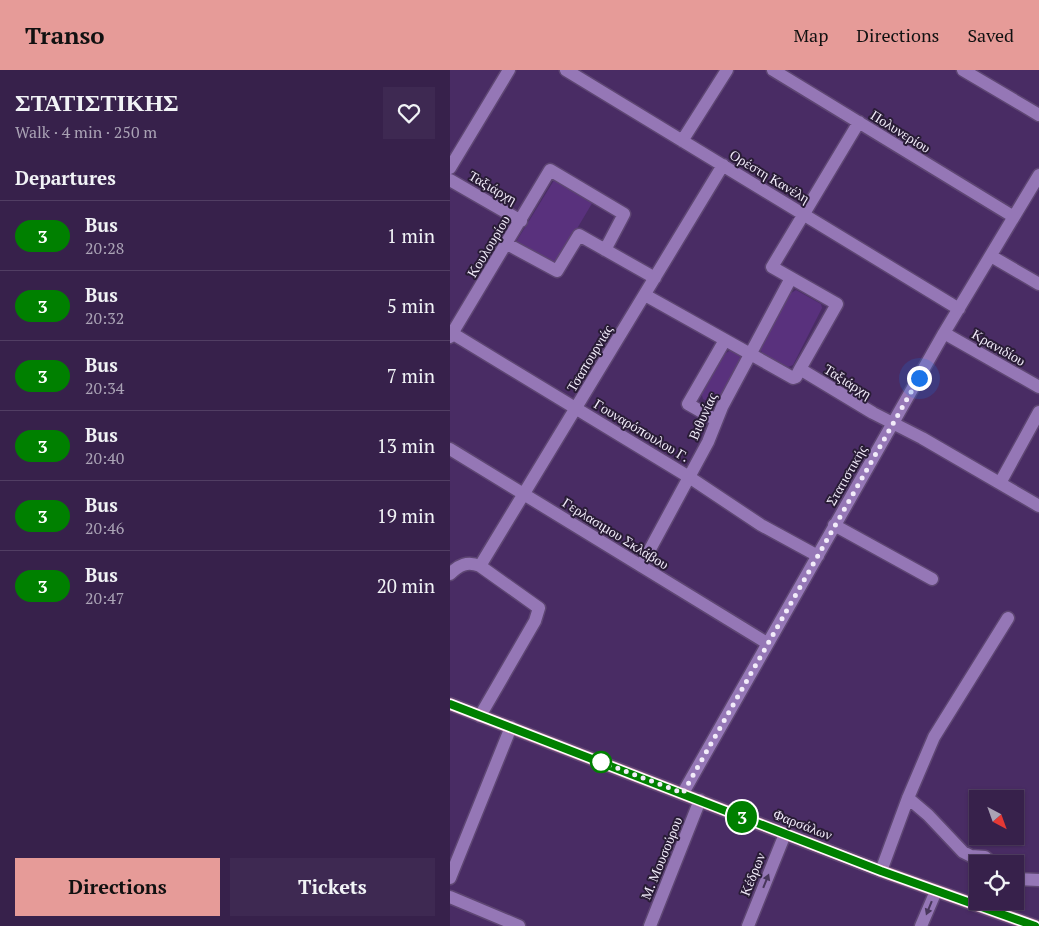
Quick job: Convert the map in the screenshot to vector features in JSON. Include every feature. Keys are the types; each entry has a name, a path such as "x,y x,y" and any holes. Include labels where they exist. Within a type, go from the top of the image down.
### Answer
{"main road":[{"name":"Φαρσάλων","path":"450,704 881,871 1035,926"}],"street":[{"path":"450,167 509,70"},
{"name":"Ορέστη Κανέλη","path":"566,70 959,309"},
{"path":"682,141 727,70"},
{"name":"Πολυνερίου","path":"773,70 1014,218"},
{"path":"963,70 1039,115"},
{"path":"645,295 793,378 837,304 772,267 859,122"},
{"name":"Τσαπουρνιάς","path":"480,566 723,165"},
{"name":"Κουλουρίου","path":"451,334 521,221 550,170 624,214 605,250"},
{"name":"Στατιστικής","path":"683,793 944,333 1039,175"},
{"name":"Ταξιάρχη","path":"450,180 521,221"},
{"path":"507,244 557,271 579,234 655,278"},
{"path":"991,256 1039,284"},
{"name":"Βιθυνίας","path":"641,566 690,477 708,442 716,420 791,278"},
{"name":"Κρανιδίου","path":"944,333 1039,387"},
{"name":"Γουναρόπουλου Γ.","path":"451,334 690,477 762,525 818,556"},
{"path":"716,420 688,404 725,340"},
{"name":"Ταξιάρχη","path":"800,369 1039,506"},
{"path":"1000,483 1039,412"},
{"name":"Γερλασιμου Σκλάβου","path":"450,449 767,643"},
{"path":"834,525 932,579"},
{"path":"450,574 458,566 470,562 480,566 539,608 535,621 480,716"},
{"path":"881,871 908,798 934,737 1008,618"},
{"path":"450,878 511,727"},
{"path":"908,798 928,815 963,852 969,855"},
{"name":"Μ. Μουσούρου","path":"650,926 700,800"},
{"name":"Κέδρων","path":"748,926 785,834"},
{"path":"1024,880 1039,880"},
{"path":"921,926 936,890"},
{"path":"450,897 518,926"}],"shaded area":[{"path":"556,177 594,200 556,264 516,242"},
{"path":"796,290 821,304 822,308 793,365 788,367 762,353 760,348 788,295"},
{"path":"731,350 741,356 741,359 717,403 712,404 703,399 701,392 726,353"}],"bus line":[{"name":"3","path":"450,704 881,871 1035,926"}],"route":[{"path":"601,762 683,793 919,378"}]}
